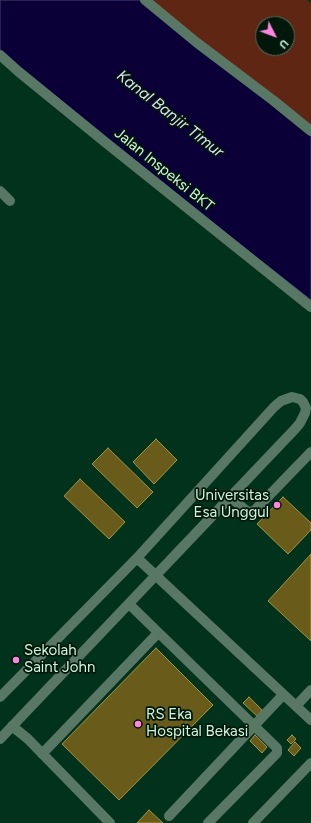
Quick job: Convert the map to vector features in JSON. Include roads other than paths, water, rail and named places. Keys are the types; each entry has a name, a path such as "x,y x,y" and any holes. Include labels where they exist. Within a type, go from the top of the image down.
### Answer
{"street":[{"path":"145,0 196,42 311,131"},
{"name":"Jalan Inspeksi BKT","path":"0,55 105,142 311,306"},
{"path":"0,191 10,201"},
{"path":"0,697 136,558 274,407 288,398 296,397 303,402 308,417 300,423 157,576 0,739"},
{"path":"230,497 248,512 254,511 311,452"},
{"path":"136,558 311,720"},
{"path":"129,604 278,748 278,753 208,823"},
{"path":"42,754 158,633"},
{"path":"296,706 311,690"},
{"path":"168,816 283,695"},
{"path":"12,726 42,754 110,823"},
{"path":"253,823 311,764"}],"water":[{"name":"Kanal Banjir Timur","path":"0,0 145,0 311,131 311,300 24,75 0,50"}],"place":[{"name":"Universitas Esa Unggul","path":"277,505"},
{"name":"Sekolah Saint John","path":"16,660"},
{"name":"RS Eka Hospital Bekasi","path":"138,724"}]}
